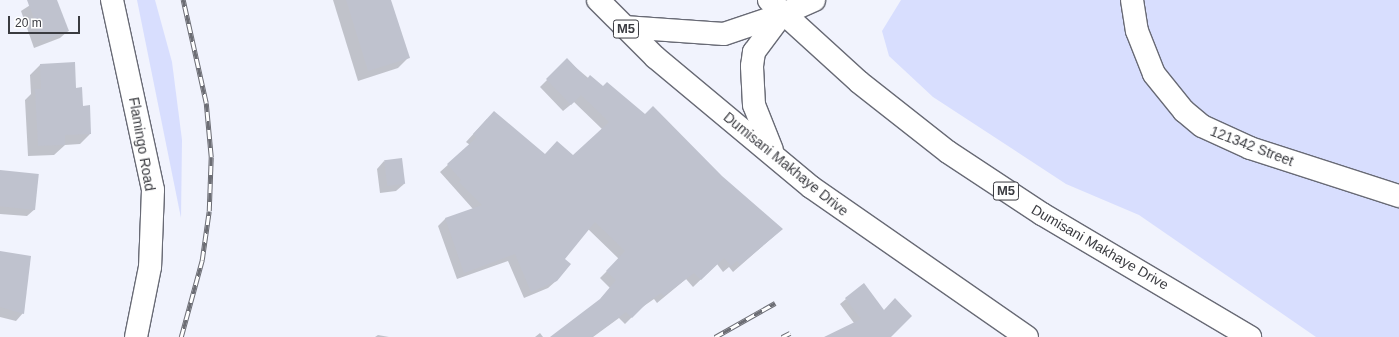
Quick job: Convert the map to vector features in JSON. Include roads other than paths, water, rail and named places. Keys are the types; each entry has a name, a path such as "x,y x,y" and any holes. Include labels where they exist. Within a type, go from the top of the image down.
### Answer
{"main road":[{"name":"Flamingo Road","path":"112,0 153,190 150,268 136,337"},
{"name":"Dumisani Makhaye Drive","path":"598,0 624,27 778,159 843,211 1027,337"},
{"path":"624,27 724,34 776,7 814,0"},
{"name":"121342 Street","path":"1132,0 1137,31 1154,74 1184,111 1202,126 1250,148 1399,196"},
{"name":"Dumisani Makhaye Drive","path":"776,7 859,82 948,152 1042,214 1250,337"},
{"path":"776,7 754,52 752,66 759,121 778,159"}],"railway":[{"path":"181,337 202,260 209,211 211,157 206,103 183,0"},
{"path":"715,337 775,303"},
{"path":"782,337 790,333"}]}
